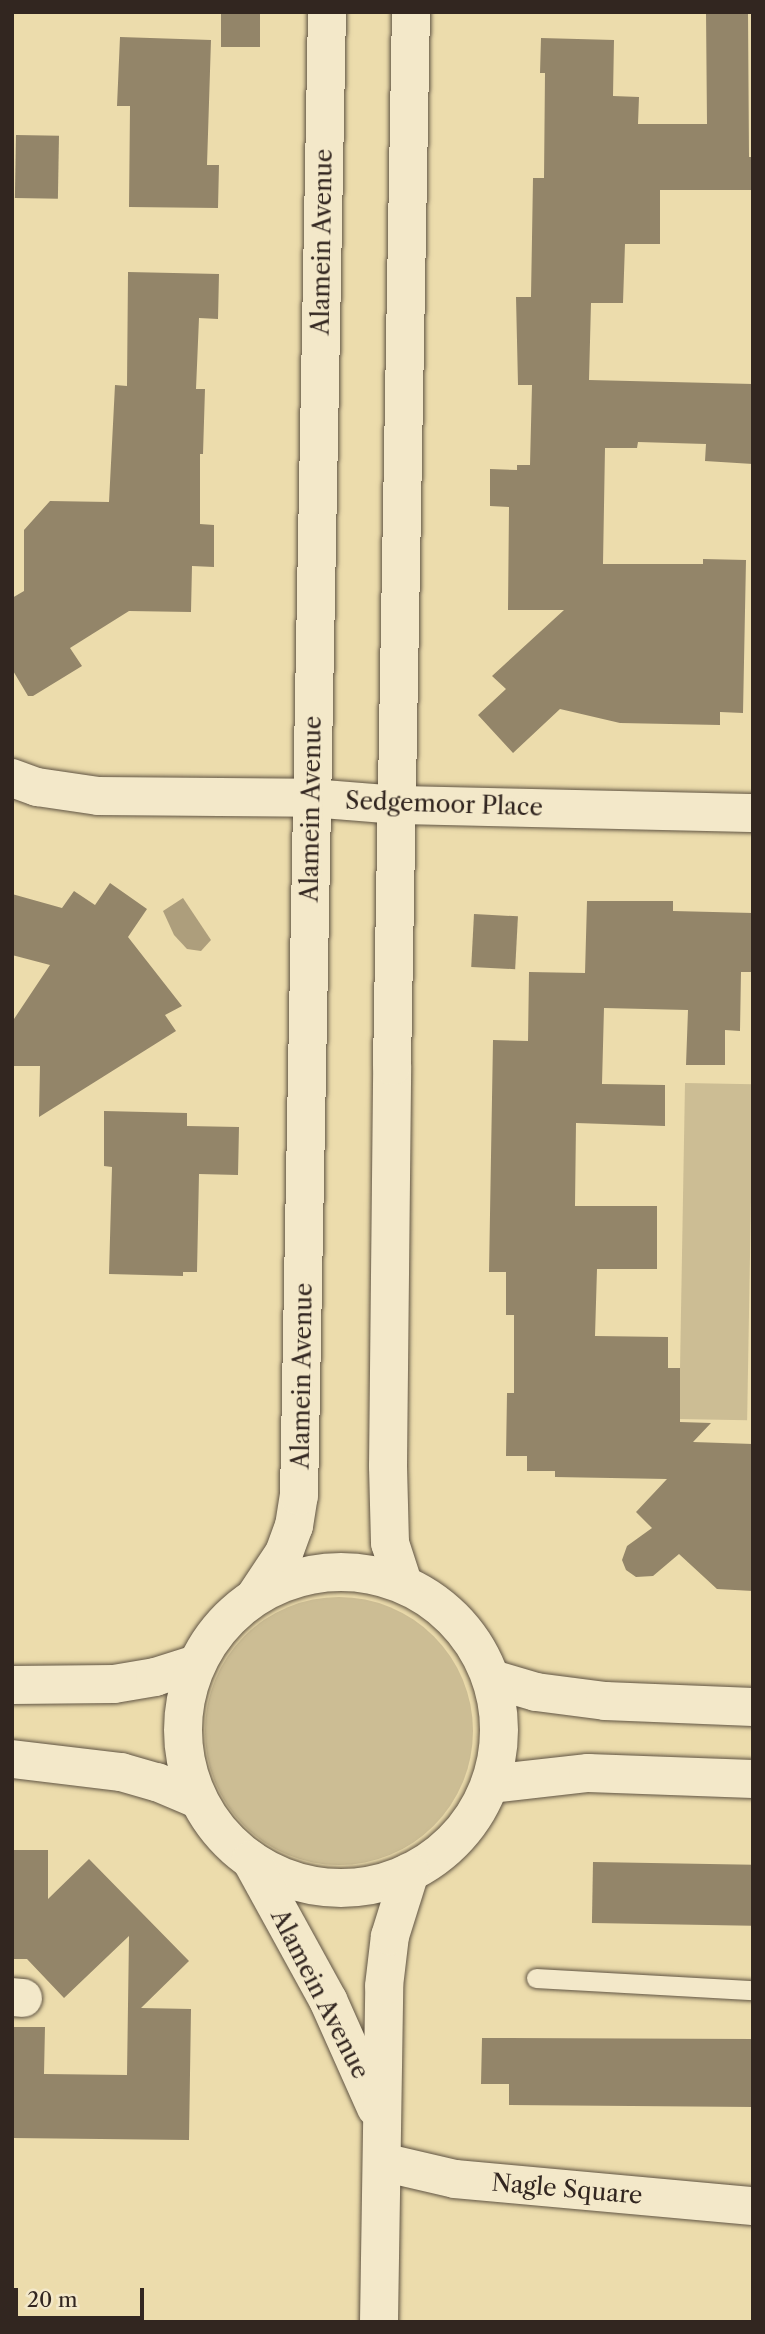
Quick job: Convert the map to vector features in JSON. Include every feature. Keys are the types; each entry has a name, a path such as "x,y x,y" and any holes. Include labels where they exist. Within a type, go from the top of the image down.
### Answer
{"street":[{"name":"Alamein Avenue","path":"256,1595 284,1553 294,1526 299,1496 327,12"},
{"path":"403,1584 390,1542 388,1507 392,1052 411,12"},
{"name":"Sedgemoor Place","path":"12,778 37,787 98,796 311,798 398,805 753,813"},
{"path":"353,1571 403,1584 441,1606 472,1640 492,1679 500,1732 490,1784 477,1811 458,1836 436,1857 410,1872 379,1883 346,1888 312,1885 280,1876 251,1860 220,1833 198,1799 183,1755 183,1709 196,1664 221,1625 256,1595 303,1576 353,1571"},
{"path":"12,1685 114,1684 155,1677 196,1664"},
{"path":"492,1679 536,1692 605,1701 753,1707"},
{"path":"13,1762 121,1772 158,1782 198,1799"},
{"path":"490,1784 588,1773 753,1779"},
{"name":"Alamein Avenue","path":"251,1860 328,2000 363,2074 383,2146"},
{"name":"Alamein Avenue","path":"379,2322 384,1986 390,1936 410,1872"},
{"name":"Nagle Square","path":"383,2146 468,2180 753,2206"}],"lane":[{"path":"536,1978 753,1990"}],"shaded area":[{"path":"183,898 211,940 201,951 187,949 174,935 163,911"},
{"path":"685,1083 753,1084 747,1420 679,1419"},
{"path":"339,1597 378,1603 402,1613 424,1628 442,1646 457,1668 467,1692 473,1731 467,1770 457,1794 442,1816 424,1834 402,1849 378,1859 339,1865 300,1859 276,1849 254,1834 236,1816 221,1794 211,1770 205,1731 211,1692 221,1668 236,1646 254,1628 276,1613 300,1603"}],"building":[{"path":"221,12 260,12 260,47 221,47"},
{"path":"706,12 748,12 749,157 753,157 753,190 660,190 660,244 625,244 623,303 591,303 589,380 753,384 753,464 705,461 706,444 638,442 637,448 605,448 603,564 703,564 703,559 746,560 743,713 720,712 720,725 620,723 560,709 513,753 478,715 506,689 492,676 564,610 508,610 509,507 490,506 490,469 517,470 517,465 530,465 532,385 518,385 516,297 531,297 533,178 544,178 545,73 540,73 541,38 614,40 613,96 639,97 638,124 707,124"},
{"path":"120,37 211,40 207,165 219,165 218,208 129,207 130,106 117,106"},
{"path":"16,135 59,136 58,199 15,198"},
{"path":"128,272 219,274 218,319 199,318 196,389 205,389 203,454 200,454 200,524 214,525 214,567 192,566 191,612 129,611 70,648 82,666 33,696 28,696 12,669 12,598 24,591 24,530 50,501 109,502 115,385 127,386"},
{"path":"110,883 147,909 128,937 182,1006 165,1015 176,1031 39,1117 40,1066 12,1066 12,1022 50,965 12,955 12,894 62,908 74,891 95,905"},
{"path":"587,901 673,901 673,911 753,913 753,972 741,972 740,1031 725,1030 725,1065 686,1065 688,1010 604,1008 602,1084 665,1085 665,1126 576,1123 575,1206 657,1206 657,1269 597,1269 595,1336 668,1337 668,1368 680,1368 680,1422 711,1423 693,1442 753,1444 753,1591 717,1589 679,1554 653,1576 636,1577 626,1570 622,1560 627,1546 652,1528 636,1512 667,1479 555,1477 555,1471 527,1471 527,1456 506,1456 507,1393 514,1393 514,1315 506,1315 506,1272 489,1272 493,1040 528,1041 529,972 585,973"},
{"path":"474,914 518,916 515,969 471,967"},
{"path":"104,1111 187,1113 187,1126 239,1127 238,1175 199,1174 197,1272 183,1272 183,1276 109,1274 112,1167 104,1166"},
{"path":"12,1850 48,1850 48,1899 89,1859 189,1961 141,2008 191,2009 189,2140 12,2138 12,2027 45,2027 44,2074 127,2075 129,1936 64,1998 27,1959 12,1959"},
{"path":"593,1862 753,1865 752,1926 592,1923"},
{"path":"482,2038 753,2039 753,2107 509,2105 509,2084 481,2084"}]}
